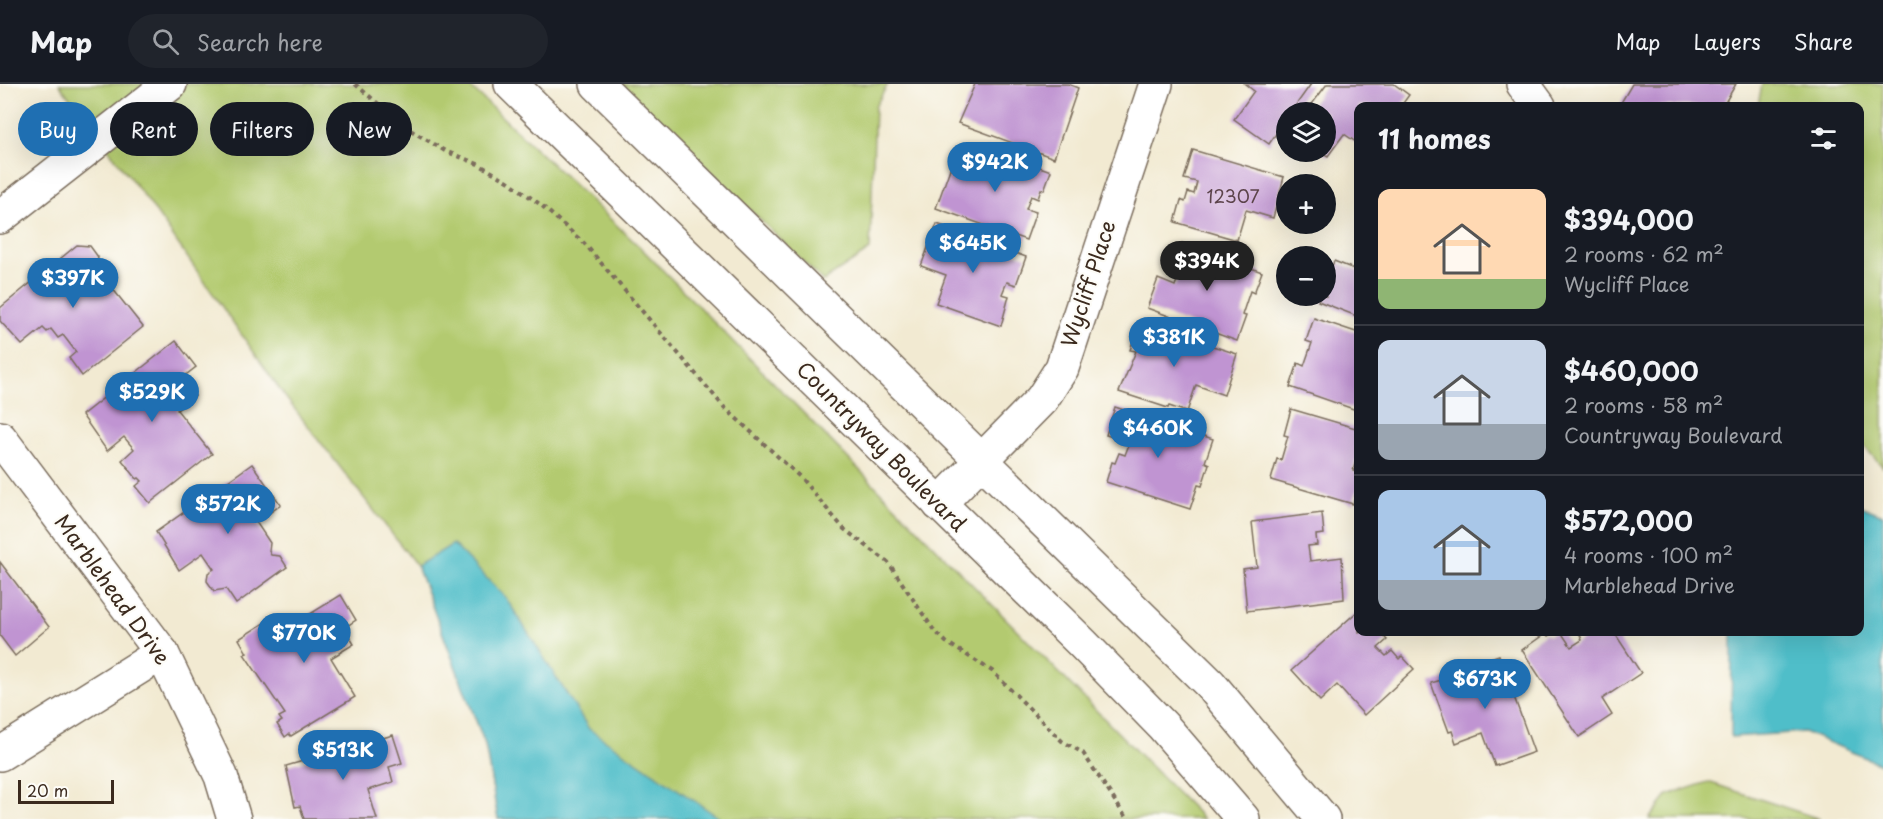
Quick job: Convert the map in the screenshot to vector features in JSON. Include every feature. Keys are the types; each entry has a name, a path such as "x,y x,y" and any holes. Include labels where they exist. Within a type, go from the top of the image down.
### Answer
{"street":[{"path":"0,217 170,84"},
{"name":"Countryway Boulevard","path":"511,84 1082,643 1163,726 1242,819"},
{"path":"597,84 1210,684 1323,819"},
{"name":"Wycliff Place","path":"939,504 1042,399 1062,368 1156,84"},
{"path":"1523,84 1536,102"},
{"name":"Marblehead Drive","path":"0,438 162,653 221,776 234,819"},
{"path":"0,754 162,653"}],"path":[{"path":"355,84 407,128 445,151 478,164 508,181 541,205 584,243 724,408 800,477 844,529 888,562 933,629 946,642 992,671 1062,741 1083,753 1127,819"}],"green space":[{"path":"59,84 467,84 643,250 1203,819 498,819 485,744 417,566 283,394 153,208 114,156 198,156 198,102 110,102 110,151 98,135 98,102 73,102"},
{"path":"621,84 888,84 875,107 870,250 823,281"},
{"path":"1762,84 1883,84 1883,467 1864,446 1864,102 1759,102"},
{"path":"1708,782 1820,819 1649,819 1668,795"}],"water":[{"path":"1864,508 1883,515 1883,765 1804,732 1731,737 1732,636 1864,636"},
{"path":"453,544 506,598 589,729 721,819 498,819 485,744 417,566"}],"building":[{"path":"975,84 1068,84 1078,88 1054,158 958,123"},
{"path":"1245,84 1311,84 1298,102 1276,102 1276,134 1269,144 1234,119 1254,91"},
{"path":"1327,84 1394,84 1409,95 1404,102 1354,102 1354,141 1344,134 1336,145 1336,102 1314,102"},
{"path":"1632,84 1736,84 1725,102 1621,102"},
{"path":"986,148 1051,171 1044,190 1041,189 1038,199 1031,196 1026,209 1036,212 1026,240 936,208 951,166 976,175"},
{"path":"1193,150 1276,175 1276,207 1273,218 1246,210 1237,240 1175,222 1181,200 1185,202 1188,192 1194,194 1197,182 1184,179"},
{"path":"937,224 1026,257 1016,285 1007,282 1002,294 1009,296 1001,326 936,303 946,275 921,266"},
{"path":"1182,243 1262,272 1254,293 1250,291 1242,315 1246,316 1237,341 1147,308 1158,279 1175,286 1179,275 1170,271"},
{"path":"77,245 90,246 98,257 97,269 143,327 82,376 69,358 76,352 63,335 58,338 51,329 47,332 43,328 22,345 0,321 0,308"},
{"path":"1336,262 1354,269 1354,315 1331,306 1336,306"},
{"path":"1314,318 1354,331 1354,409 1290,387 1298,363 1304,366 1312,343 1306,341"},
{"path":"1140,322 1237,354 1224,395 1196,385 1187,412 1119,392 1136,351 1130,350"},
{"path":"176,341 196,367 182,378 195,396 177,410 212,454 150,503 136,486 142,481 137,479 122,460 134,449 124,437 107,451 82,415"},
{"path":"1115,407 1213,439 1205,462 1209,464 1202,486 1198,485 1190,509 1106,482 1112,462 1115,463 1119,453 1125,455 1130,442 1106,435"},
{"path":"1291,409 1354,428 1353,504 1271,480 1277,459 1281,460 1288,436 1284,435"},
{"path":"252,464 281,505 256,522 270,543 271,555 280,556 287,567 236,604 226,589 214,591 207,581 208,573 214,569 203,553 179,570 156,532"},
{"path":"1322,513 1324,534 1316,535 1317,545 1308,546 1310,561 1342,557 1344,599 1247,611 1243,569 1257,567 1252,522"},
{"path":"0,562 49,627 15,656 0,636"},
{"path":"341,595 356,620 344,628 354,644 331,658 355,697 291,736 289,734 285,737 277,724 282,721 279,717 285,714 244,654 247,653 239,639 267,621 276,635"},
{"path":"1354,614 1354,636 1384,636 1387,640 1378,648 1386,656 1392,651 1399,659 1402,656 1414,669 1364,715 1337,685 1320,701 1292,670"},
{"path":"1542,636 1564,636 1571,647 1582,640 1580,636 1617,636 1641,673 1602,699 1612,715 1579,737 1522,650"},
{"path":"1499,655 1534,752 1495,766 1483,733 1456,743 1452,731 1449,732 1431,683 1472,671 1470,665"},
{"path":"393,735 402,763 389,767 393,782 368,790 377,819 304,819 300,806 295,807 286,766"}]}
